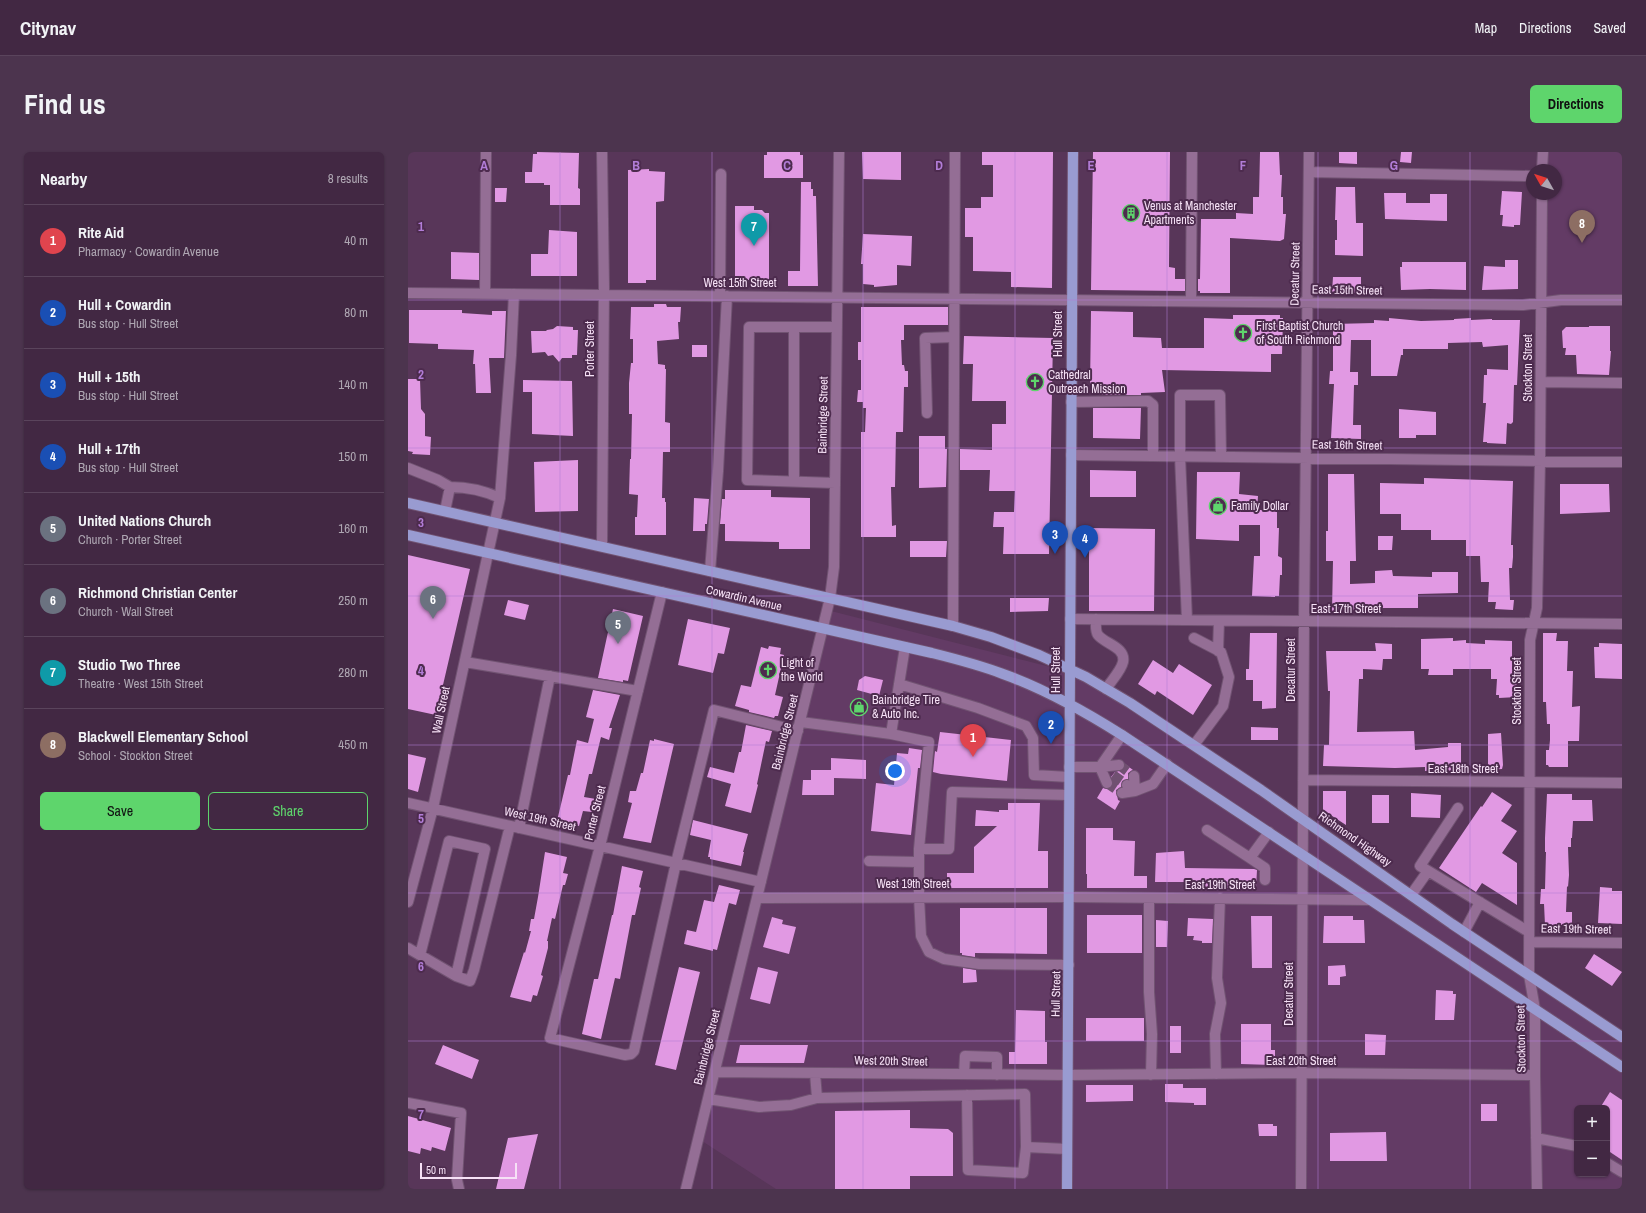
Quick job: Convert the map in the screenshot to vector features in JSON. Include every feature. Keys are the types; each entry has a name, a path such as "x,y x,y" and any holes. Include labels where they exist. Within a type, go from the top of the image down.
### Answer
{"main road":[{"name":"Hull Street","path":"1067,1189 1073,152"},
{"name":"Cowardin Avenue","path":"408,503 952,626 1013,645 1069,669"},
{"name":"Cowardin Avenue","path":"408,535 954,659 998,672 1042,690 1069,704"},
{"name":"Richmond Highway","path":"1069,669 1106,689 1194,745 1302,818 1464,932 1622,1036"},
{"path":"1069,704 1122,734 1622,1067"}],"street":[{"path":"485,294 486,152"},
{"name":"Porter Street","path":"602,152 604,296 602,546"},
{"name":"Bainbridge Street","path":"686,1189 824,629 830,598 834,567 838,297 838,152"},
{"path":"952,626 955,152"},
{"path":"1191,301 1192,152"},
{"name":"Decatur Street","path":"1301,1189 1303,899 1302,818 1309,152"},
{"path":"1542,152 1542,164"},
{"path":"1309,172 1526,176"},
{"path":"710,571 718,471 723,296 721,174"},
{"name":"Stockton Street","path":"1537,1189 1535,1075 1536,1009 1529,975 1530,640 1537,608 1541,382 1542,200"},
{"name":"West 15th Street","path":"408,293 604,296 1071,299"},
{"name":"Wall Street","path":"408,902 433,808 500,498 514,294"},
{"name":"East 15th Street","path":"1071,299 1308,303 1522,304 1561,300 1622,300"},
{"path":"835,483 747,480 749,327 837,327"},
{"path":"794,327 794,481"},
{"path":"927,413 925,338 954,337"},
{"path":"1541,382 1622,382"},
{"path":"1187,620 1180,456 1180,396 1220,395 1221,457"},
{"path":"1071,402 1148,401 1153,404 1153,456"},
{"name":"East 16th Street","path":"1071,455 1622,462"},
{"path":"408,468 438,480 450,487 465,487 479,490 500,498"},
{"path":"445,511 450,487"},
{"name":"Porter Street","path":"662,592 600,846 550,1038 625,1055 631,1054 634,1051 676,863"},
{"name":"East 17th Street","path":"1070,619 1622,624"},
{"path":"1096,619 1096,631 1098,635 1115,646 1123,656 1123,662 1106,689"},
{"path":"1218,651 1219,621"},
{"path":"1194,638 1221,652 1229,677 1223,706 1194,745"},
{"path":"891,734 905,647"},
{"path":"465,662 638,691"},
{"path":"408,948 456,976 470,981 503,853 514,827 550,676"},
{"path":"899,684 978,708 1026,726 1033,738 1034,775 1069,778"},
{"path":"676,863 714,710 800,726 891,734 929,742 918,862 921,936 929,952 944,959 979,964 1069,965"},
{"path":"1100,767 1122,734"},
{"path":"1134,776 1128,790 1153,784 1167,764"},
{"path":"1069,767 1100,767 1119,765"},
{"path":"1100,767 1110,779"},
{"name":"East 18th Street","path":"1303,780 1622,783"},
{"path":"919,849 949,848 952,792 1069,795"},
{"name":"West 19th Street","path":"408,803 761,882"},
{"path":"1458,808 1420,866 1480,902 1529,937"},
{"path":"1207,830 1265,868 1265,880"},
{"path":"1250,858 1269,832"},
{"path":"420,955 449,841 503,853"},
{"path":"456,976 485,849"},
{"path":"869,861 918,862"},
{"path":"1411,895 1428,871"},
{"name":"West 19th Street","path":"757,898 1069,897"},
{"name":"East 19th Street","path":"1069,897 1370,900"},
{"path":"1149,898 1149,992 1152,1034 1151,1075"},
{"path":"1216,1074 1215,1034 1221,1003 1217,978 1220,898"},
{"path":"1464,932 1480,902"},
{"name":"East 19th Street","path":"1529,937 1622,943"},
{"path":"964,1074 965,1056 997,1057 997,1075"},
{"name":"West 20th Street","path":"715,1072 1068,1076"},
{"path":"816,1073 817,1098"},
{"name":"East 20th Street","path":"1068,1076 1216,1074 1535,1075"},
{"path":"708,1099 759,1107 791,1105 817,1098 967,1095 1025,1094 1026,1147 1023,1173 968,1170 967,1095"},
{"path":"408,1103 461,1113 457,1180 459,1189"},
{"path":"1536,1138 1574,1145"},
{"path":"1026,1147 1068,1149"},
{"path":"1610,1165 1622,1172"}],"shaded area":[{"path":"1543,152 1622,152 1622,300 1541,302 1542,200 1562,200 1562,164 1542,164"},
{"path":"831,611 1082,675 1622,1041 1622,1189 776,1189 699,1139"}],"building":[{"path":"537,152 579,153 578,188 580,189 580,205 550,205 550,185 544,185 544,183 525,183 525,172 532,172 533,154 537,154"},
{"path":"767,152 800,152 800,155 803,155 803,178 764,178 764,155 767,155"},
{"path":"862,152 901,152 901,180 863,179"},
{"path":"982,152 1053,152 1052,288 1011,287 1011,272 973,271 973,237 965,237 965,208 981,208 981,197 993,197 993,165 982,165"},
{"name":"Venus at Manchester Apartments","path":"1093,152 1170,152 1169,267 1175,268 1175,279 1185,279 1185,291 1091,290"},
{"path":"1260,152 1279,152 1280,175 1282,175 1281,197 1283,197 1283,214 1286,214 1284,239 1280,241 1230,238 1230,293 1200,293 1200,291 1198,291 1198,279 1200,279 1201,219 1236,219 1236,213 1253,214 1253,197 1259,197"},
{"path":"1339,152 1357,152 1357,164 1339,163"},
{"path":"1401,152 1412,152 1411,163 1400,162"},
{"path":"649,169 649,171 665,172 664,201 656,202 656,280 646,280 646,283 628,283 628,170"},
{"path":"801,182 811,182 813,196 816,196 818,286 788,286 788,271 800,271"},
{"path":"1336,187 1355,187 1356,223 1363,223 1363,256 1335,255 1335,240 1337,240 1337,220 1335,220"},
{"path":"495,188 507,188 506,202 495,202"},
{"path":"1502,191 1522,192 1520,225 1514,225 1514,227 1502,226 1503,215 1500,215"},
{"path":"1384,193 1406,193 1406,203 1430,203 1430,194 1447,194 1447,221 1385,219"},
{"path":"735,206 754,206 754,210 762,210 765,213 769,213 769,280 735,280"},
{"path":"549,230 577,232 577,276 531,276 531,254 548,254"},
{"path":"863,234 912,236 911,266 897,265 897,285 874,287 874,285 863,284 863,264 861,264"},
{"path":"451,252 479,253 479,280 451,279"},
{"path":"1505,260 1518,260 1518,289 1482,290 1484,266 1505,267"},
{"path":"1402,262 1466,262 1466,290 1401,290 1400,267 1402,267"},
{"path":"1333,277 1361,277 1361,293 1332,292"},
{"path":"654,304 666,304 667,307 681,307 680,322 678,322 679,339 657,341 658,364 665,365 666,369 665,422 670,423 670,452 663,452 662,498 665,498 666,502 666,535 635,535 635,517 637,517 638,495 629,494 632,414 629,414 629,383 631,363 633,363 633,339 630,339 631,307 654,307"},
{"path":"861,307 948,307 948,325 904,325 904,340 901,340 902,365 904,365 905,371 908,371 908,387 904,387 903,432 896,432 895,487 891,487 892,526 896,525 896,537 861,537 861,432 865,432 866,408 863,408 863,402 857,402 858,390 861,390 861,360 858,360 858,342 861,342"},
{"path":"409,310 462,310 462,313 492,315 492,311 506,311 504,358 489,358 491,393 476,393 475,364 473,364 474,350 438,349 438,344 409,343"},
{"path":"1091,311 1133,312 1133,337 1161,338 1162,348 1204,348 1204,318 1233,319 1233,315 1280,315 1280,318 1283,318 1282,354 1271,354 1271,372 1162,370 1165,392 1141,393 1141,395 1094,395 1094,389 1090,389"},
{"path":"1389,318 1421,321 1471,318 1471,320 1520,320 1517,385 1514,385 1513,422 1511,424 1507,423 1506,444 1483,442 1486,403 1483,403 1484,375 1487,375 1487,369 1508,370 1508,345 1483,347 1482,342 1448,343 1448,349 1403,349 1403,355 1401,355 1397,376 1371,376 1371,340 1351,340 1350,372 1358,372 1358,385 1354,385 1353,425 1361,425 1361,439 1331,438 1334,384 1329,384 1330,371 1333,371 1333,324 1374,323 1374,320 1389,321"},
{"path":"557,326 573,327 573,330 578,330 577,355 572,355 572,358 562,358 559,362 553,355 548,356 545,352 532,353 531,331 546,331"},
{"path":"1610,326 1611,351 1609,375 1577,374 1576,355 1565,355 1566,348 1563,348 1562,331 1566,327"},
{"path":"964,336 1053,338 1049,554 1003,554 1004,527 993,527 994,512 1014,512 1015,491 989,491 990,470 960,470 960,449 992,450 992,424 1006,424 1006,401 972,401 973,364 963,364"},
{"path":"692,345 707,345 707,357 692,357"},
{"path":"408,379 420,379 421,409 425,414 425,436 431,437 430,455 412,454 413,452 408,451"},
{"path":"523,380 572,381 573,436 532,434 532,392 523,392"},
{"path":"1093,408 1141,408 1140,439 1093,438"},
{"path":"1399,409 1436,412 1436,435 1416,435 1416,438 1399,438"},
{"path":"919,436 945,436 945,449 947,449 946,487 919,488"},
{"path":"578,460 578,511 535,512 534,462"},
{"path":"1090,470 1136,471 1136,497 1090,497"},
{"path":"1197,472 1240,472 1239,494 1258,496 1257,510 1277,510 1277,528 1279,528 1278,556 1282,558 1282,575 1280,575 1279,596 1252,596 1254,556 1260,556 1260,525 1239,525 1239,541 1196,539"},
{"path":"1328,474 1354,474 1356,561 1350,561 1350,584 1375,583 1375,571 1392,570 1393,576 1432,577 1432,572 1458,572 1458,593 1418,594 1418,608 1358,608 1358,610 1332,611 1333,561 1326,561 1326,531 1328,531"},
{"path":"1424,478 1513,481 1511,545 1513,545 1513,557 1512,568 1509,568 1510,600 1514,600 1513,610 1495,609 1496,602 1488,602 1489,582 1481,582 1480,556 1466,556 1466,540 1431,540 1431,530 1401,530 1401,514 1380,514 1380,483 1424,484"},
{"path":"1560,484 1609,484 1610,512 1560,514"},
{"path":"725,490 771,490 771,497 810,498 810,549 779,549 779,542 725,541 725,524 720,524 722,499 725,499"},
{"path":"694,498 709,499 705,531 693,531"},
{"path":"1089,528 1155,529 1154,611 1089,611"},
{"path":"1378,536 1393,536 1392,550 1378,550"},
{"path":"910,541 947,541 946,557 910,557"},
{"path":"408,555 470,569 436,715 408,709"},
{"path":"1010,598 1049,598 1048,611 1010,612"},
{"path":"508,600 529,605 525,620 504,615"},
{"path":"613,609 643,616 628,681 623,680 623,682 598,678"},
{"path":"688,619 730,628 724,654 718,653 713,673 678,665"},
{"path":"1250,633 1277,633 1276,708 1262,709 1262,701 1253,701 1253,680 1246,680 1246,669 1249,669"},
{"path":"1543,633 1557,633 1556,641 1568,641 1567,671 1573,671 1572,707 1580,706 1579,741 1568,741 1568,767 1549,767 1546,765 1546,750 1549,750 1550,740 1550,724 1547,724 1546,702 1543,702"},
{"path":"1453,638 1453,641 1466,640 1466,643 1485,644 1485,640 1512,641 1512,669 1513,671 1516,671 1517,697 1499,698 1499,695 1496,695 1497,679 1491,679 1491,669 1453,669 1453,675 1428,675 1429,669 1421,669 1421,639"},
{"path":"1375,643 1392,644 1392,659 1383,659 1382,670 1363,669 1363,679 1359,679 1357,732 1414,731 1415,750 1448,747 1448,743 1461,743 1461,771 1449,771 1448,769 1425,771 1425,767 1395,768 1323,766 1324,745 1329,745 1330,691 1328,691 1326,651 1376,651"},
{"path":"1599,643 1622,644 1622,679 1595,678 1594,647 1599,647"},
{"name":"Light of the World","path":"769,646 781,648 780,654 784,655 775,695 783,697 778,716 775,716 774,718 749,712 749,710 735,706 741,685 751,687 761,647 768,649"},
{"path":"1153,660 1173,673 1179,664 1212,685 1193,715 1157,691 1155,695 1138,684"},
{"path":"865,676 883,680 879,696 857,690 859,680"},
{"path":"593,690 620,695 609,728 612,728 609,740 601,737 592,774 589,774 584,797 596,799 592,812 583,811 579,826 557,821 568,775 570,775 577,740 588,743 594,719 586,717"},
{"path":"746,725 772,731 769,742 766,741 751,813 725,806 731,784 707,777 710,767 734,773 739,752 741,752"},
{"path":"1251,727 1278,728 1278,740 1251,740"},
{"path":"940,732 1011,740 1007,781 933,772 935,751 937,752"},
{"path":"1501,733 1502,769 1488,770 1488,734"},
{"path":"654,739 674,744 651,843 623,838 632,803 628,802 630,791 636,791 641,773 643,773 650,740 654,741"},
{"path":"909,748 922,750 920,768 918,768 911,835 871,831 876,783 894,785 897,753 908,754"},
{"path":"408,754 426,758 418,792 408,789"},
{"path":"831,758 866,760 866,779 834,778 834,795 802,795 803,780 811,780 811,770 831,770"},
{"path":"1125,764 1133,770 1128,773 1128,779 1122,781 1121,787 1116,790 1118,800 1120,801 1115,810 1097,798 1103,788 1107,789 1112,787 1113,783 1111,777 1115,772 1123,770"},
{"path":"1323,791 1346,791 1346,825 1323,810"},
{"path":"1492,792 1512,805 1501,821 1517,831 1502,853 1517,863 1517,905 1482,883 1476,892 1439,868"},
{"path":"1411,793 1441,795 1440,818 1411,817"},
{"path":"1547,794 1572,794 1572,800 1592,800 1593,821 1573,821 1571,847 1568,847 1569,875 1566,912 1572,912 1572,925 1545,925 1544,904 1540,904 1541,889 1545,889"},
{"path":"1372,795 1389,795 1389,823 1372,823"},
{"path":"1008,803 1040,803 1038,851 1048,851 1048,888 947,888 947,873 974,873 974,847 997,826 975,826 976,810 999,812 999,810 1008,810"},
{"path":"693,820 748,834 741,866 710,859 710,857 708,857 711,840 690,835"},
{"path":"1086,828 1113,828 1113,840 1135,841 1134,876 1147,876 1147,888 1087,888"},
{"path":"1184,851 1185,868 1257,870 1256,888 1203,888 1203,882 1155,882 1156,853"},
{"path":"545,852 567,857 563,873 568,874 565,885 563,885 555,919 552,918 547,941 548,948 541,975 543,976 537,996 533,995 531,1002 510,997 531,931 529,931 531,919 534,919"},
{"path":"622,866 643,871 639,887 641,888 635,915 632,915 620,979 615,978 601,1039 582,1034 594,979 598,979 613,915"},
{"path":"719,885 740,890 736,905 729,903 717,950 713,949 713,951 684,944 687,930 696,932 704,900 714,902"},
{"path":"1600,887 1612,888 1612,891 1622,891 1622,924 1598,923"},
{"path":"960,908 1047,908 1047,954 975,953 975,957 962,955 962,953 960,953"},
{"path":"1087,915 1142,915 1142,953 1087,953"},
{"path":"1251,916 1272,916 1272,968 1252,968"},
{"path":"1324,916 1353,916 1353,920 1364,920 1365,943 1323,943"},
{"path":"772,917 783,920 782,924 796,927 789,954 763,947"},
{"path":"1188,918 1213,919 1212,943 1202,943 1202,941 1193,940 1194,936 1187,936"},
{"path":"1156,920 1168,921 1167,947 1156,947"},
{"path":"1594,954 1622,972 1612,986 1585,968"},
{"path":"1345,965 1346,976 1340,977 1340,985 1328,985 1328,966"},
{"path":"679,967 700,972 676,1070 655,1065"},
{"path":"758,967 778,972 770,1004 750,999"},
{"path":"963,968 976,970 977,982 963,983"},
{"path":"1436,990 1453,991 1453,994 1456,994 1454,1020 1435,1020"},
{"path":"1016,1010 1045,1011 1047,1064 1009,1064 1009,1052 1015,1052"},
{"path":"1086,1018 1144,1018 1144,1041 1086,1041"},
{"path":"1241,1024 1271,1024 1271,1050 1275,1050 1275,1065 1241,1064"},
{"path":"1170,1026 1181,1026 1181,1053 1170,1053"},
{"path":"1365,1034 1386,1035 1385,1055 1365,1055"},
{"path":"443,1045 479,1060 472,1079 435,1064"},
{"path":"740,1045 808,1045 804,1063 736,1063"},
{"path":"1165,1084 1183,1084 1183,1088 1206,1088 1206,1105 1165,1102"},
{"path":"1086,1085 1133,1085 1133,1101 1086,1102"},
{"path":"1610,1092 1622,1100 1622,1160 1610,1152 1610,1105 1602,1105"},
{"path":"1481,1104 1497,1104 1497,1121 1481,1121"},
{"path":"910,1110 910,1128 948,1129 953,1133 953,1176 910,1176 910,1189 835,1189 835,1111"},
{"path":"408,1116 451,1128 445,1151 432,1147 431,1151 421,1148 420,1154 408,1151"},
{"path":"1258,1124 1273,1124 1273,1126 1277,1126 1277,1136 1259,1136"},
{"path":"1386,1132 1387,1161 1330,1161 1330,1133"},
{"path":"538,1134 524,1189 496,1189 508,1138"}],"tunnel":[{"path":"1119,765 1134,776"},
{"path":"1113,775 1127,785"},
{"path":"1107,783 1122,793"}],"place":[{"name":"Venus at Manchester Apartments","path":"1131,213"},
{"name":"Blackwell Elementary School","path":"1582,243"},
{"name":"Studio Two Three","path":"754,246"},
{"name":"First Baptist Church of South Richmond","path":"1243,333"},
{"name":"Cathedral Outreach Mission","path":"1035,382"},
{"name":"Family Dollar","path":"1218,506"},
{"name":"Hull + 15th","path":"1055,554"},
{"name":"Hull + 17th","path":"1085,558"},
{"name":"Richmond Christian Center","path":"433,619"},
{"name":"United Nations Church","path":"618,644"},
{"name":"Light of the World","path":"768,670"},
{"name":"Bainbridge Tire & Auto Inc.","path":"859,707"},
{"name":"Hull + Cowardin","path":"1051,744"},
{"name":"Rite Aid","path":"973,757"}]}
